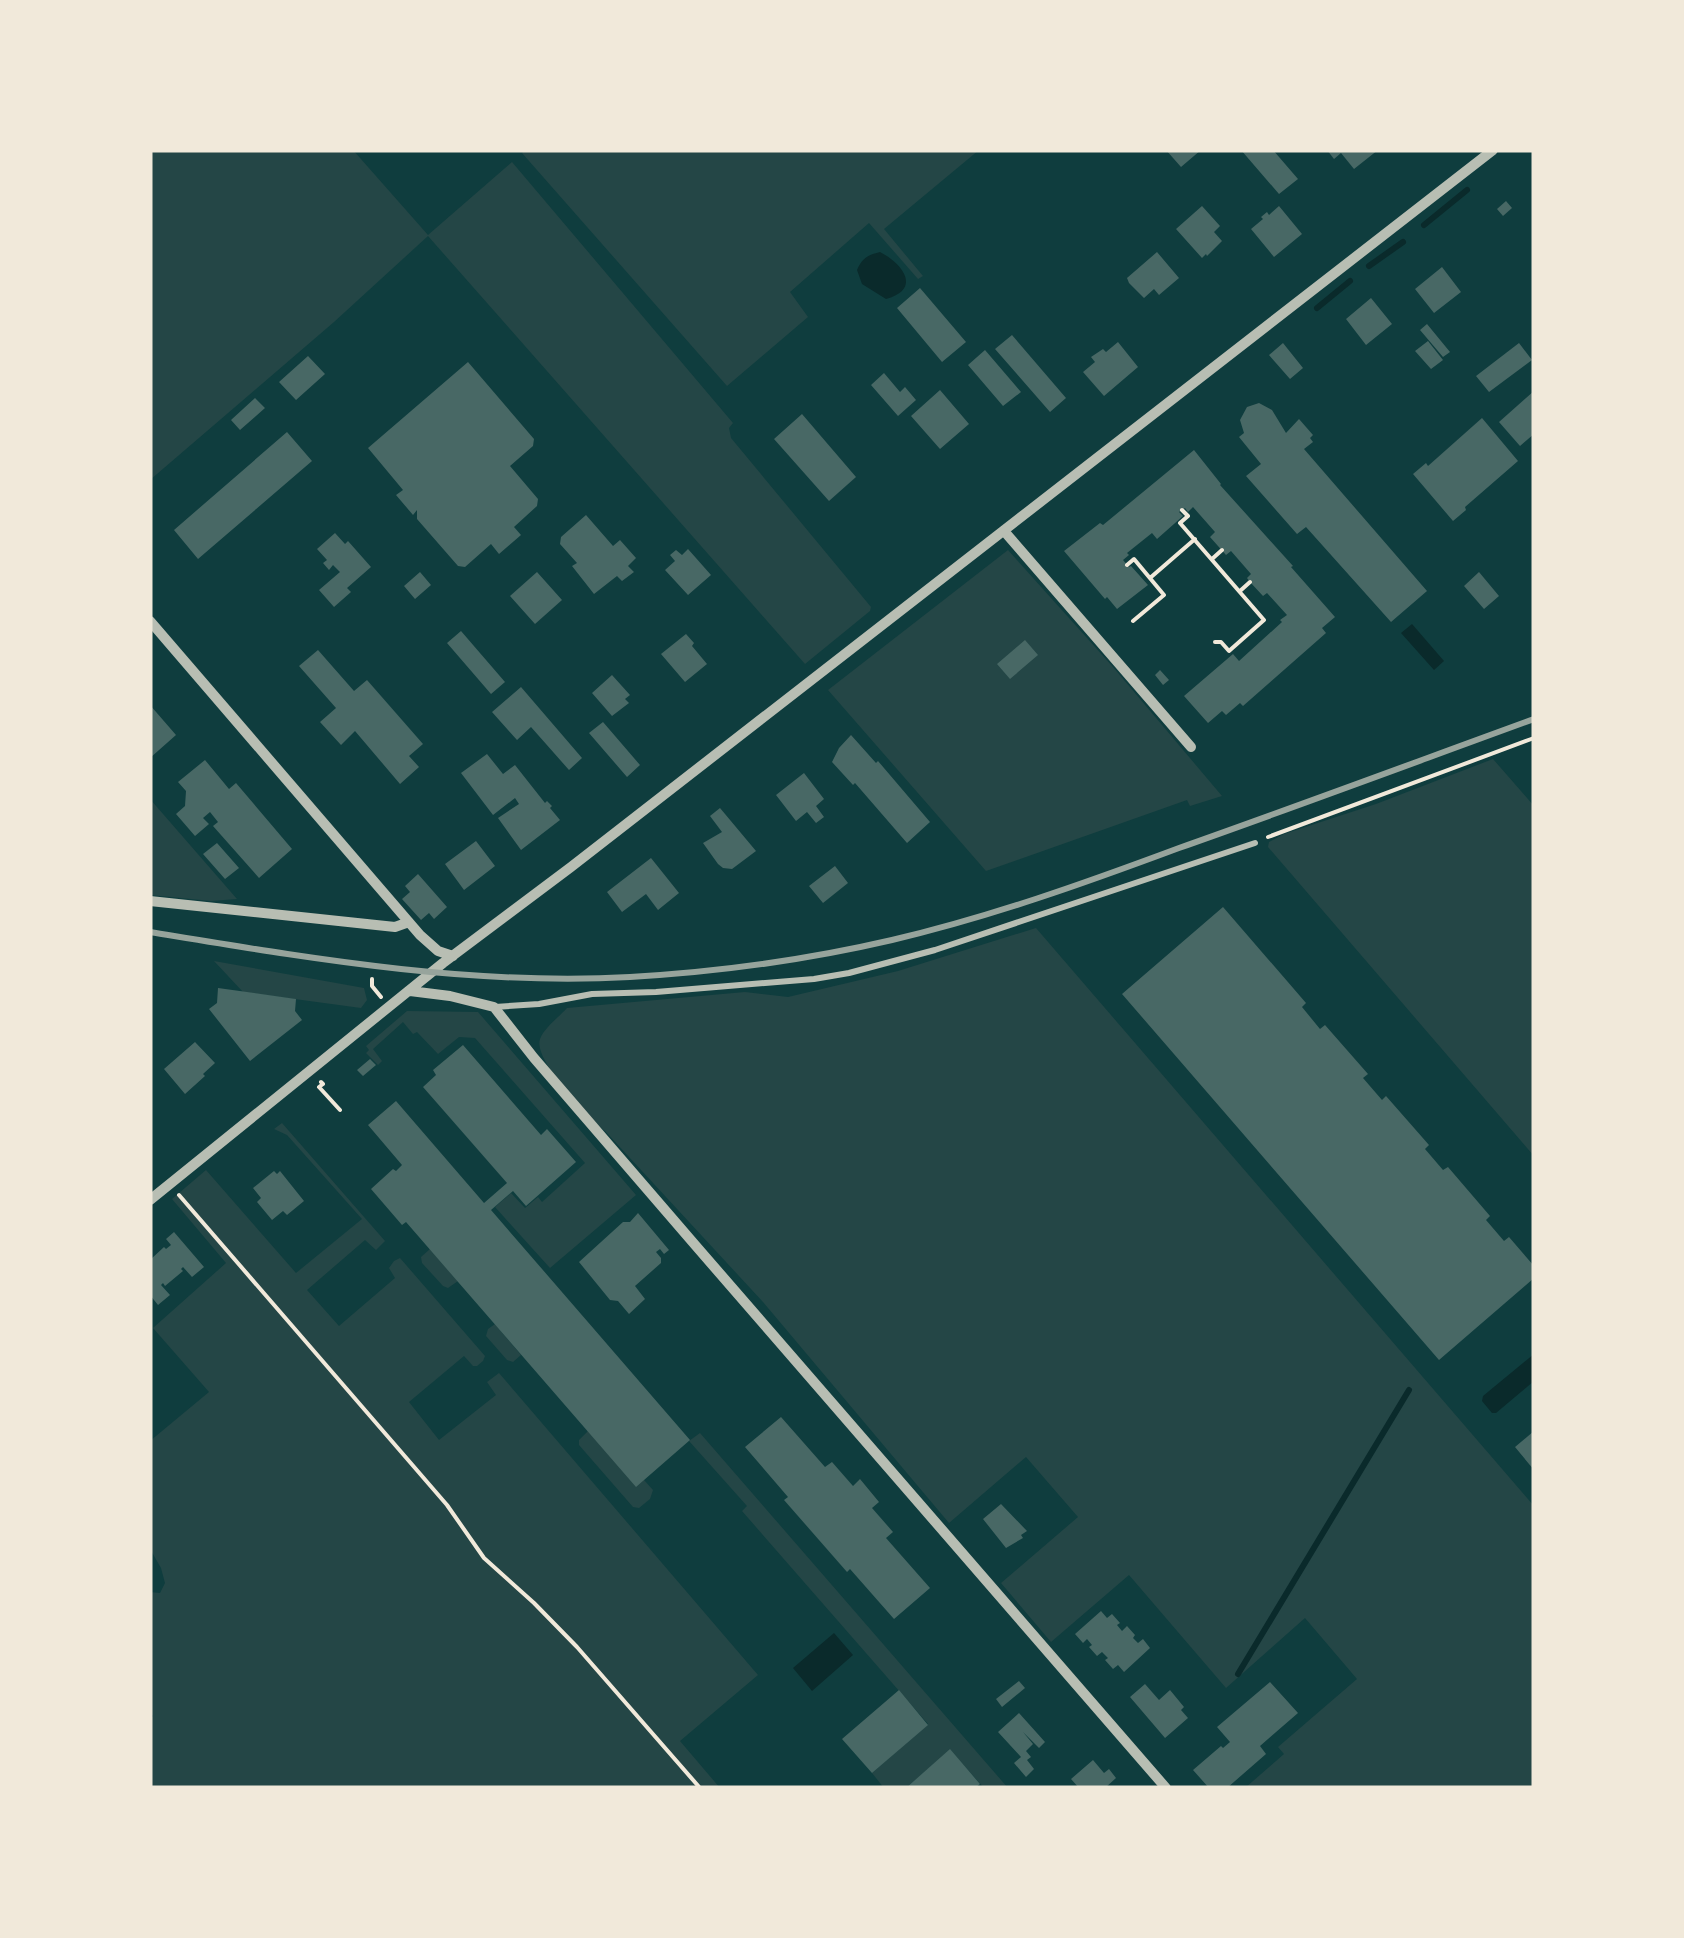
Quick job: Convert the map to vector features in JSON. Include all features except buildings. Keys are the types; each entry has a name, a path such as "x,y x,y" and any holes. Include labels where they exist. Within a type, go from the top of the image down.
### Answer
{"street":[{"path":"150,1200 453,956 1492,150"},
{"path":"1004,531 1191,747"},
{"path":"150,621 409,922 438,951 453,956"},
{"path":"150,901 395,927 409,922"},
{"path":"410,991 494,1007 683,1232 1166,1788"}],"lane":[{"path":"494,1007 540,1004 592,994 656,992 849,973 935,950 1255,843"}],"path":[{"path":"1182,510 1188,516 1180,523 1264,620 1229,651 1221,642 1215,642"},
{"path":"1150,578 1195,540"},
{"path":"1212,559 1222,550"},
{"path":"1127,565 1134,560 1164,594 1133,622"},
{"path":"1240,591 1250,582"},
{"path":"1255,843 1534,738"},
{"path":"372,979 372,986 382,998"},
{"path":"318,1078 323,1084 319,1087 340,1110"},
{"path":"169,1185 447,1505 484,1558 576,1647 700,1788"}],"shaded area":[{"path":"150,150 353,150 428,235 512,162 733,423 729,428 731,438 871,607 870,611 805,664 428,236 150,480"},
{"path":"979,150 884,229 923,276 918,279 869,223 790,292 808,317 727,386 522,153"},
{"path":"880,252 896,263 906,283 897,295 886,299 862,284 857,270 866,258"},
{"path":"1008,550 1222,796 1190,806 1187,800 986,871 828,690"},
{"path":"1412,624 1444,661 1434,670 1401,633"},
{"path":"1493,759 1534,806 1534,1156 1268,847 1269,842 1284,834"},
{"path":"150,799 237,899 211,901 150,895"},
{"path":"1036,928 1534,1506 1534,1788 1245,1788 1284,1754 1278,1747 1357,1679 1305,1618 1226,1688 1129,1575 1051,1642 1001,1583 1078,1517 1026,1457 949,1523 763,1302 564,1088 540,1049 542,1035 567,1008 745,992 788,997 898,971"},
{"path":"214,961 364,988 367,1000 361,1008 243,992"},
{"path":"407,1011 478,1012 636,1195 550,1268 495,1207 511,1193 525,1208 538,1197 542,1202 585,1163 475,1038 459,1037 438,1054 403,1022 373,1049 382,1061 378,1065 366,1053 366,1046"},
{"path":"282,1123 385,1241 376,1250 365,1240 307,1290 339,1326 395,1278 389,1268 400,1258 485,1356 473,1366 464,1356 409,1402 439,1440 496,1395 487,1382 499,1373 758,1675 680,1741 720,1788 150,1788 150,1592 160,1593 165,1583 150,1549 150,1441 209,1392 153,1328 226,1263 172,1199 206,1170 296,1273 362,1219 287,1135 274,1129"},
{"path":"430,1249 458,1281 448,1288 422,1263 421,1257"},
{"path":"495,1324 521,1355 513,1362 486,1336"},
{"path":"1534,1354 1534,1381 1492,1413 1482,1401 1483,1396"},
{"path":"588,1431 653,1490 650,1499 639,1508 633,1507 579,1445"},
{"path":"700,1433 1008,1788 984,1788 950,1750 906,1788 884,1788 872,1773 928,1724 742,1511 747,1506 689,1441"},
{"path":"834,1633 853,1655 812,1691 793,1668"}],"waterway":[{"path":"1424,225 1467,190"},
{"path":"1369,266 1403,242"},
{"path":"1317,308 1350,281"},
{"path":"1238,1674 1409,1390"}],"railway":[{"path":"150,932 389,968 509,977 630,977 795,959 929,931 1037,898 1534,719"}]}
